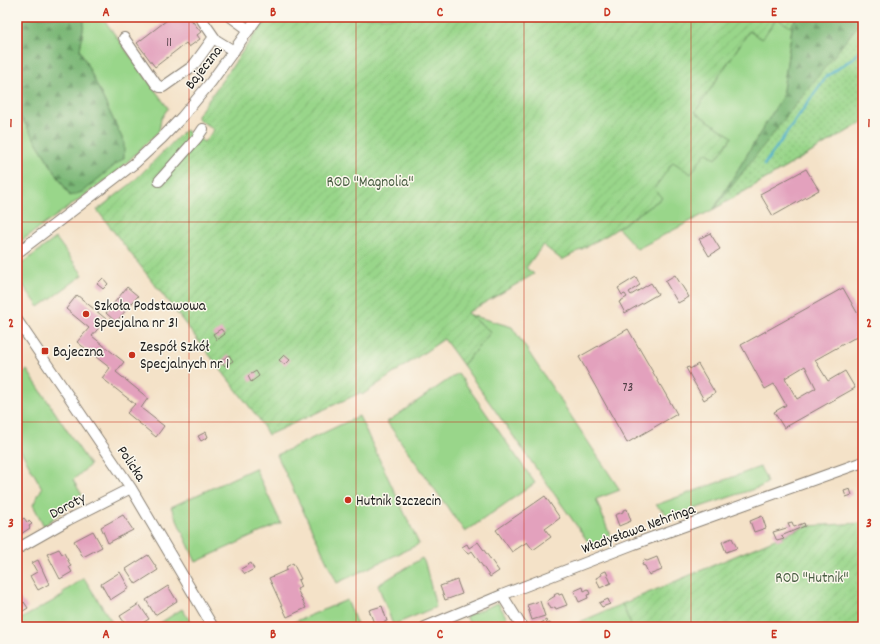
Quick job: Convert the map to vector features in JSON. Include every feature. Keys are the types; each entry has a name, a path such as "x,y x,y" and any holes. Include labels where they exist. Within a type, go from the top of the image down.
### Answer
{"street":[{"path":"200,17 214,37 234,51"},
{"path":"231,17 249,30"},
{"name":"Bajeczna","path":"17,253 135,163 182,117 211,82 258,17"},
{"path":"124,38 156,84 163,87 194,66 214,37"},
{"path":"158,181 204,129"},
{"name":"Policka","path":"17,320 131,488 213,627"},
{"name":"Władysława Nehringa","path":"425,627 502,595 634,544 863,462"},
{"name":"Doroty","path":"17,549 68,520 131,488"},
{"path":"502,595 522,627"}],"green space":[{"path":"17,17 82,17 84,22 80,50 124,142 124,158 82,192 70,196 17,111"},
{"path":"82,17 102,17 168,108 161,119 159,131 117,172 17,244 17,111 70,196 124,142 80,50 84,22"},
{"name":"ROD \"Magnolia\"","path":"267,17 797,17 790,27 777,18 762,39 749,31 695,112 732,137 716,159 706,152 691,174 673,162 654,189 662,198 609,234 562,260 543,245 526,268 534,274 467,313 491,332 463,365 444,339 362,395 360,393 268,435 259,419 97,210 132,183 185,130 204,142 214,130 197,118 197,116"},
{"path":"777,17 790,26 793,21 782,97 714,209 637,249 618,228 662,198 653,189 673,162 706,152 716,159 732,137 695,112 749,31"},
{"path":"797,17 863,17 863,122 714,209 782,97 793,21"},
{"path":"863,19 863,122 714,209"},
{"path":"56,238 83,275 39,307 17,277 17,267"},
{"path":"467,314 512,327 620,490 596,499 611,538 591,546 463,365 491,332"},
{"path":"27,370 90,465 73,480 82,495 44,526 33,505 42,488 17,444 17,377"},
{"path":"458,373 535,483 465,532 387,422"},
{"name":"Hutnik Szczecin","path":"359,416 419,544 337,583 277,455"},
{"path":"760,467 767,483 760,487 670,517 656,505"},
{"path":"255,468 281,523 196,562 171,507"},
{"name":"ROD \"Hutnik\"","path":"863,523 863,627 632,627 622,604 806,526"},
{"path":"422,558 425,563 436,607 393,625 378,585"},
{"path":"84,578 115,627 17,627 17,621 64,595 62,593"},
{"path":"347,600 358,627 282,627"},
{"path":"498,603 512,627 471,627 466,616"},
{"path":"622,604 632,627 568,627"},
{"path":"182,609 194,627 154,627"}],"building":[{"path":"171,17 189,17 201,32 197,35 200,39 189,47 186,43 155,67 137,43"},
{"path":"806,169 819,190 773,216 760,194"},
{"path":"710,233 720,249 709,256 699,239"},
{"path":"675,275 689,297 678,303 665,281"},
{"path":"636,277 640,285 629,292 631,295 651,283 658,294 625,313 619,302 627,297 625,294 622,295 618,288"},
{"path":"103,278 108,284 103,289 97,284"},
{"path":"127,287 138,296 116,322 106,313"},
{"path":"843,288 863,323 863,333 815,360 828,381 845,371 855,388 784,428 774,412 786,405 774,384 765,389 741,345","holes":["805,366 816,388 797,399 785,378"]},
{"path":"77,295 106,319 92,336 124,362 116,372 148,398 141,408 164,426 156,437 127,413 135,404 102,378 110,368 77,342 89,328 66,309"},
{"path":"221,329 225,334 217,340 213,334"},
{"path":"628,329 677,414 627,443 579,357"},
{"path":"229,355 233,361 225,366 221,361"},
{"path":"284,355 290,360 285,365 279,360"},
{"path":"698,364 715,393 704,400 686,368 689,367 690,369"},
{"path":"256,371 259,376 251,382 248,376"},
{"path":"206,432 208,437 201,441 198,436"},
{"path":"850,489 852,495 846,497 844,491"},
{"path":"545,496 560,518 545,529 551,537 533,550 527,542 512,552 496,530"},
{"path":"627,509 631,521 619,526 615,515"},
{"path":"123,515 133,530 108,543 101,527"},
{"path":"762,516 766,528 754,532 750,521"},
{"path":"24,518 27,522 29,521 32,524 29,526 30,528 21,534 17,529 17,523"},
{"path":"792,522 794,527 804,523 805,526 781,536 784,539 777,541 773,532 790,527 788,523"},
{"path":"93,531 102,547 83,557 74,541"},
{"path":"732,538 737,548 726,552 722,542"},
{"path":"478,542 499,571 490,577 472,551 468,554 462,547 467,544 469,548"},
{"path":"59,549 62,554 64,553 71,566 69,567 72,572 60,579 47,554"},
{"path":"148,555 158,570 136,584 126,569"},
{"path":"657,557 662,570 649,575 645,566 642,565 644,560 647,561"},
{"path":"38,560 49,584 38,590 30,576 37,572 32,563"},
{"path":"251,563 254,569 245,574 241,569"},
{"path":"293,563 301,579 298,580 301,587 297,589 306,608 287,617 269,578 287,570 286,567"},
{"path":"606,571 611,583 600,588 596,578 602,575 601,573"},
{"path":"120,572 129,588 110,600 101,584"},
{"path":"457,580 462,594 445,600 440,586"},
{"path":"168,586 177,601 155,615 146,600"},
{"path":"583,587 584,591 588,589 590,594 587,595 588,598 579,602 574,591"},
{"path":"558,593 559,595 562,594 567,605 556,609 555,607 551,609 547,601"},
{"path":"17,594 28,608 17,615"},
{"path":"608,599 610,604 602,607 599,603"},
{"path":"540,601 545,616 532,620 527,605"},
{"path":"139,604 149,619 136,627 127,627 120,616"},
{"path":"382,606 387,621 375,626 369,610"},
{"path":"546,620 547,624 550,623 551,627 541,626 541,623"}],"waterway":[{"path":"764,165 826,77 853,58 863,48"}],"place":[{"name":"Szkoła Podstawowa Specjalna nr 31","path":"86,314"},
{"name":"Bajeczna","path":"45,351"},
{"name":"Zespół Szkół Specjalnych nr 1","path":"132,355"},
{"name":"Hutnik Szczecin","path":"348,500"}]}
